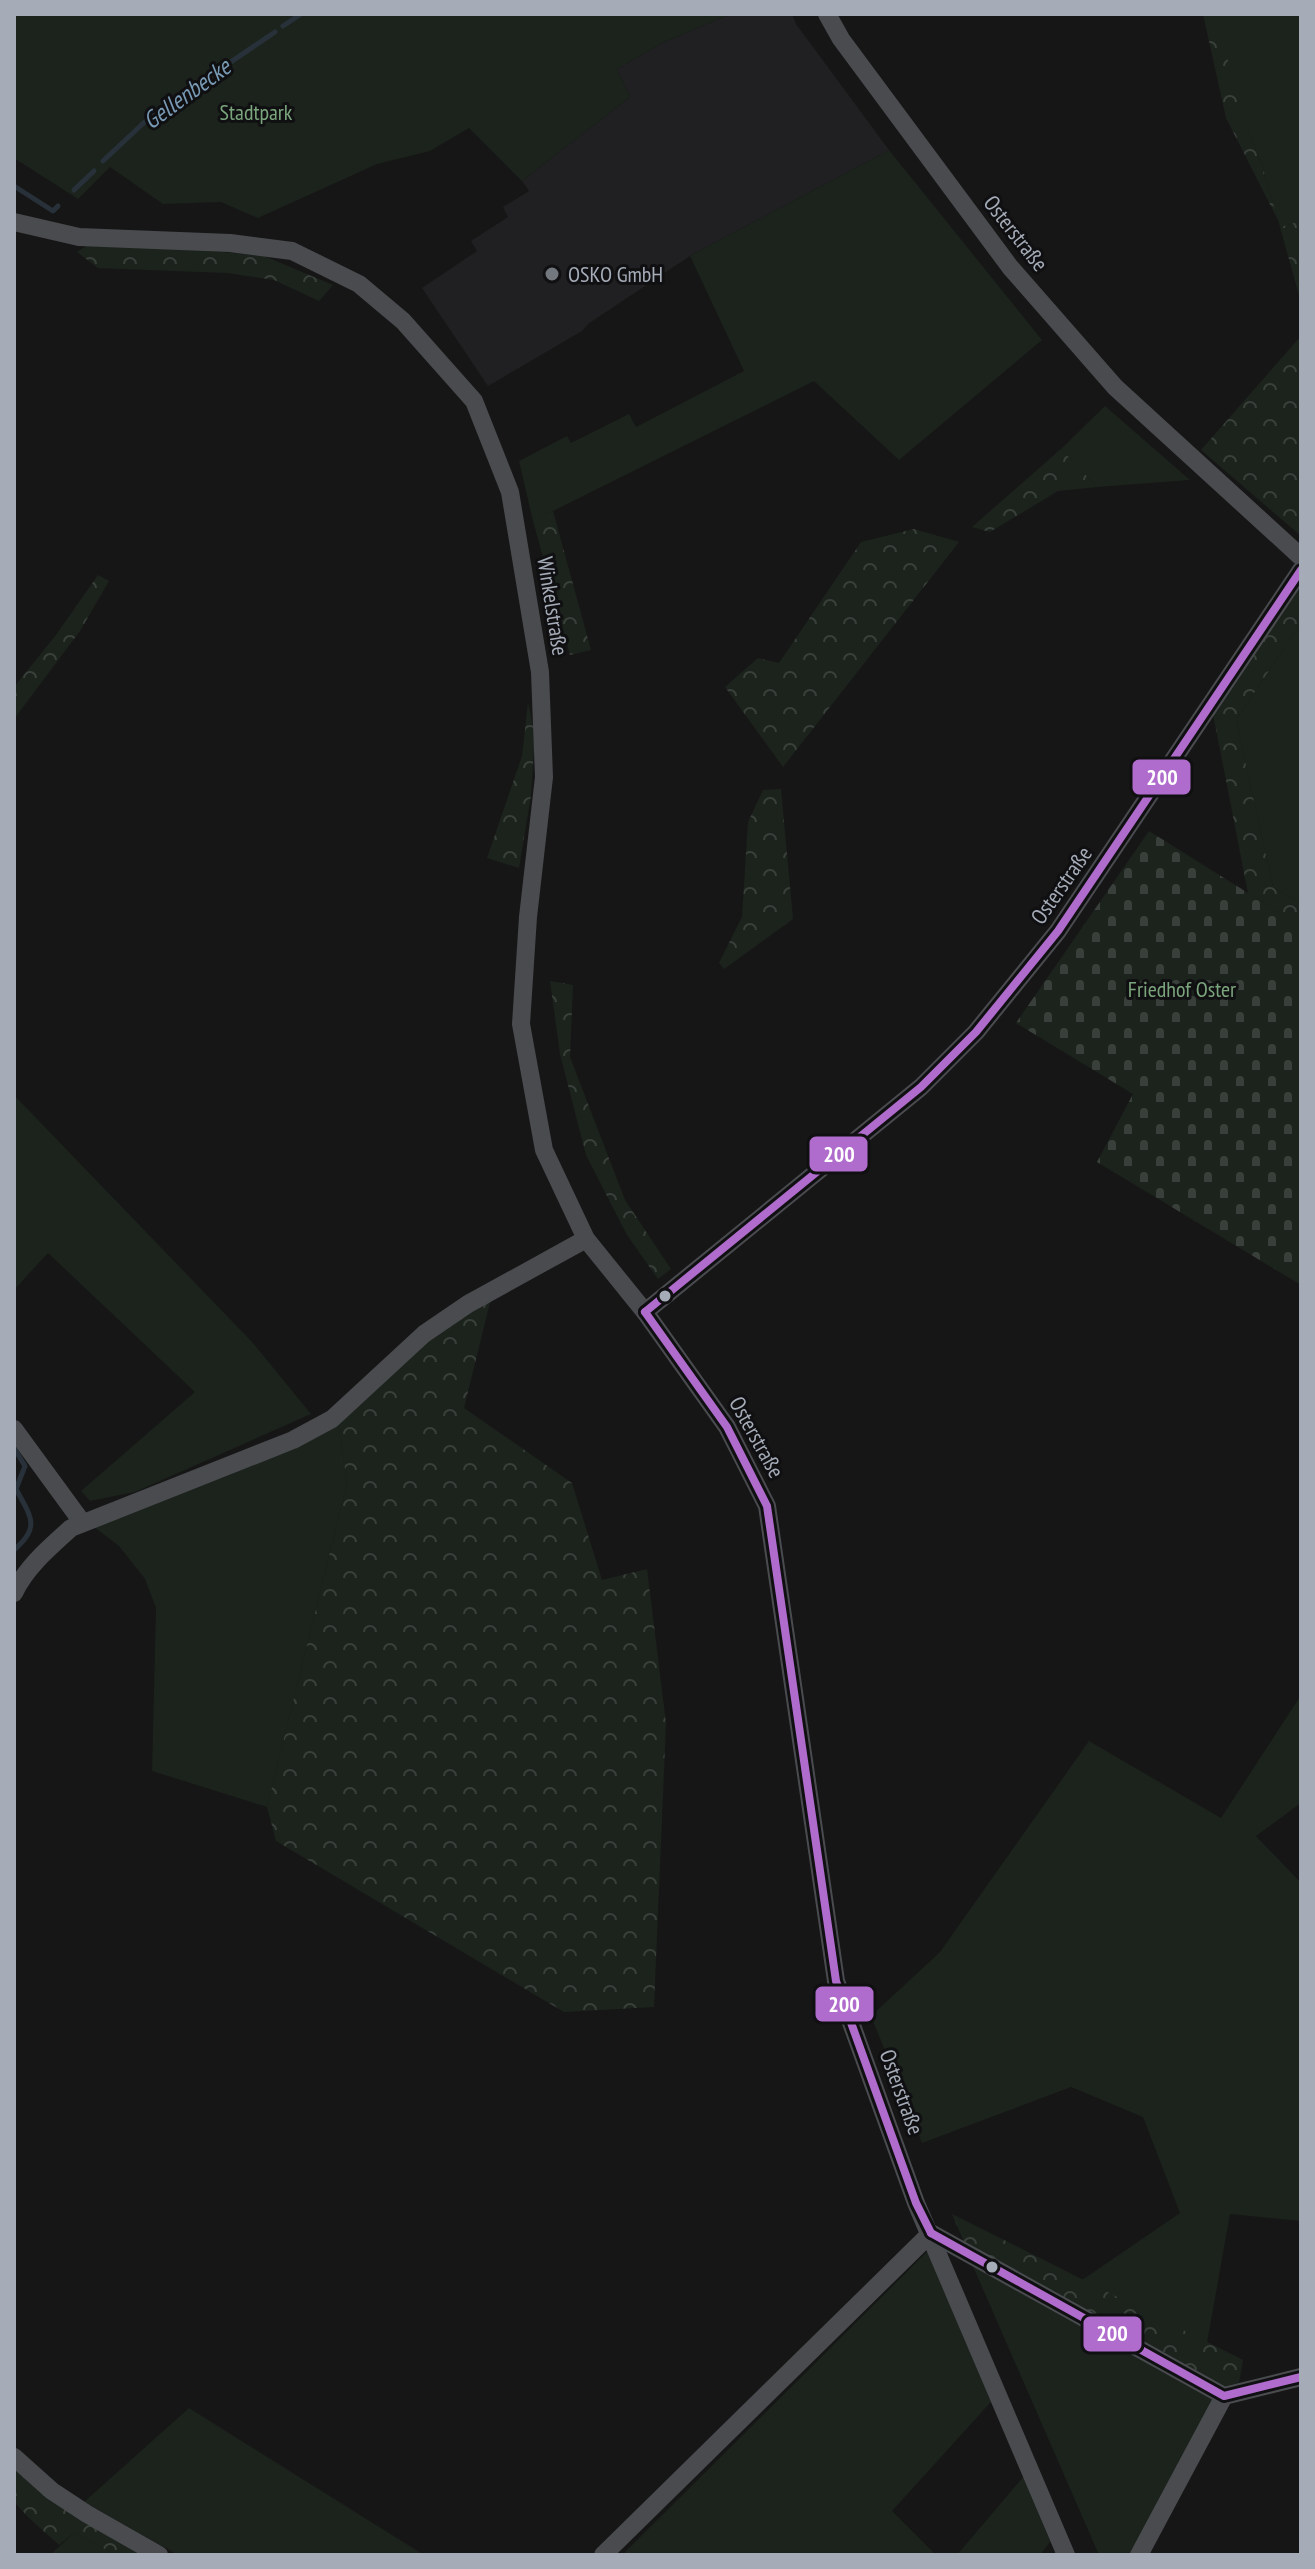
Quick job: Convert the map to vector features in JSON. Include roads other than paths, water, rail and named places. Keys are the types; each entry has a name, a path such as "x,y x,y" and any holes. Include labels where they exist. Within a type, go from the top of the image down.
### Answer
{"street":[{"name":"Osterstraße","path":"827,14 841,39 1010,267 1115,387 1301,557"},
{"name":"Winkelstraße","path":"14,222 79,237 230,243 292,251 359,284 403,321 474,401 510,492 540,672 544,777 528,917 521,1024 544,1150 586,1239 645,1312"},
{"name":"Osterstraße","path":"1066,2555 916,2203 836,1981 767,1506 727,1427 645,1312 921,1087 976,1032 1058,931 1301,570"},
{"path":"14,1593 44,1552 71,1528 293,1440 332,1419 424,1334 468,1304 586,1239"},
{"path":"14,1429 82,1522"},
{"path":"603,2555 931,2233 1224,2396 1301,2377"},
{"path":"1139,2555 1224,2396"},
{"path":"14,2457 52,2491 159,2555"}],"waterway":[{"name":"Gellenbecke","path":"283,26 301,14"},
{"name":"Gellenbecke","path":"103,161 151,116 275,32"},
{"name":"Gellenbecke","path":"74,190 94,171"},
{"name":"Gellenbecke","path":"14,186 53,211 58,206"},
{"path":"14,1448 25,1466 16,1489 31,1521 28,1535 14,1550"}],"place":[{"name":"OSKO GmbH","path":"552,274"}],"park label":[{"name":"Stadtpark","path":"256,112"},
{"name":"Friedhof Oster","path":"1182,989"}]}
